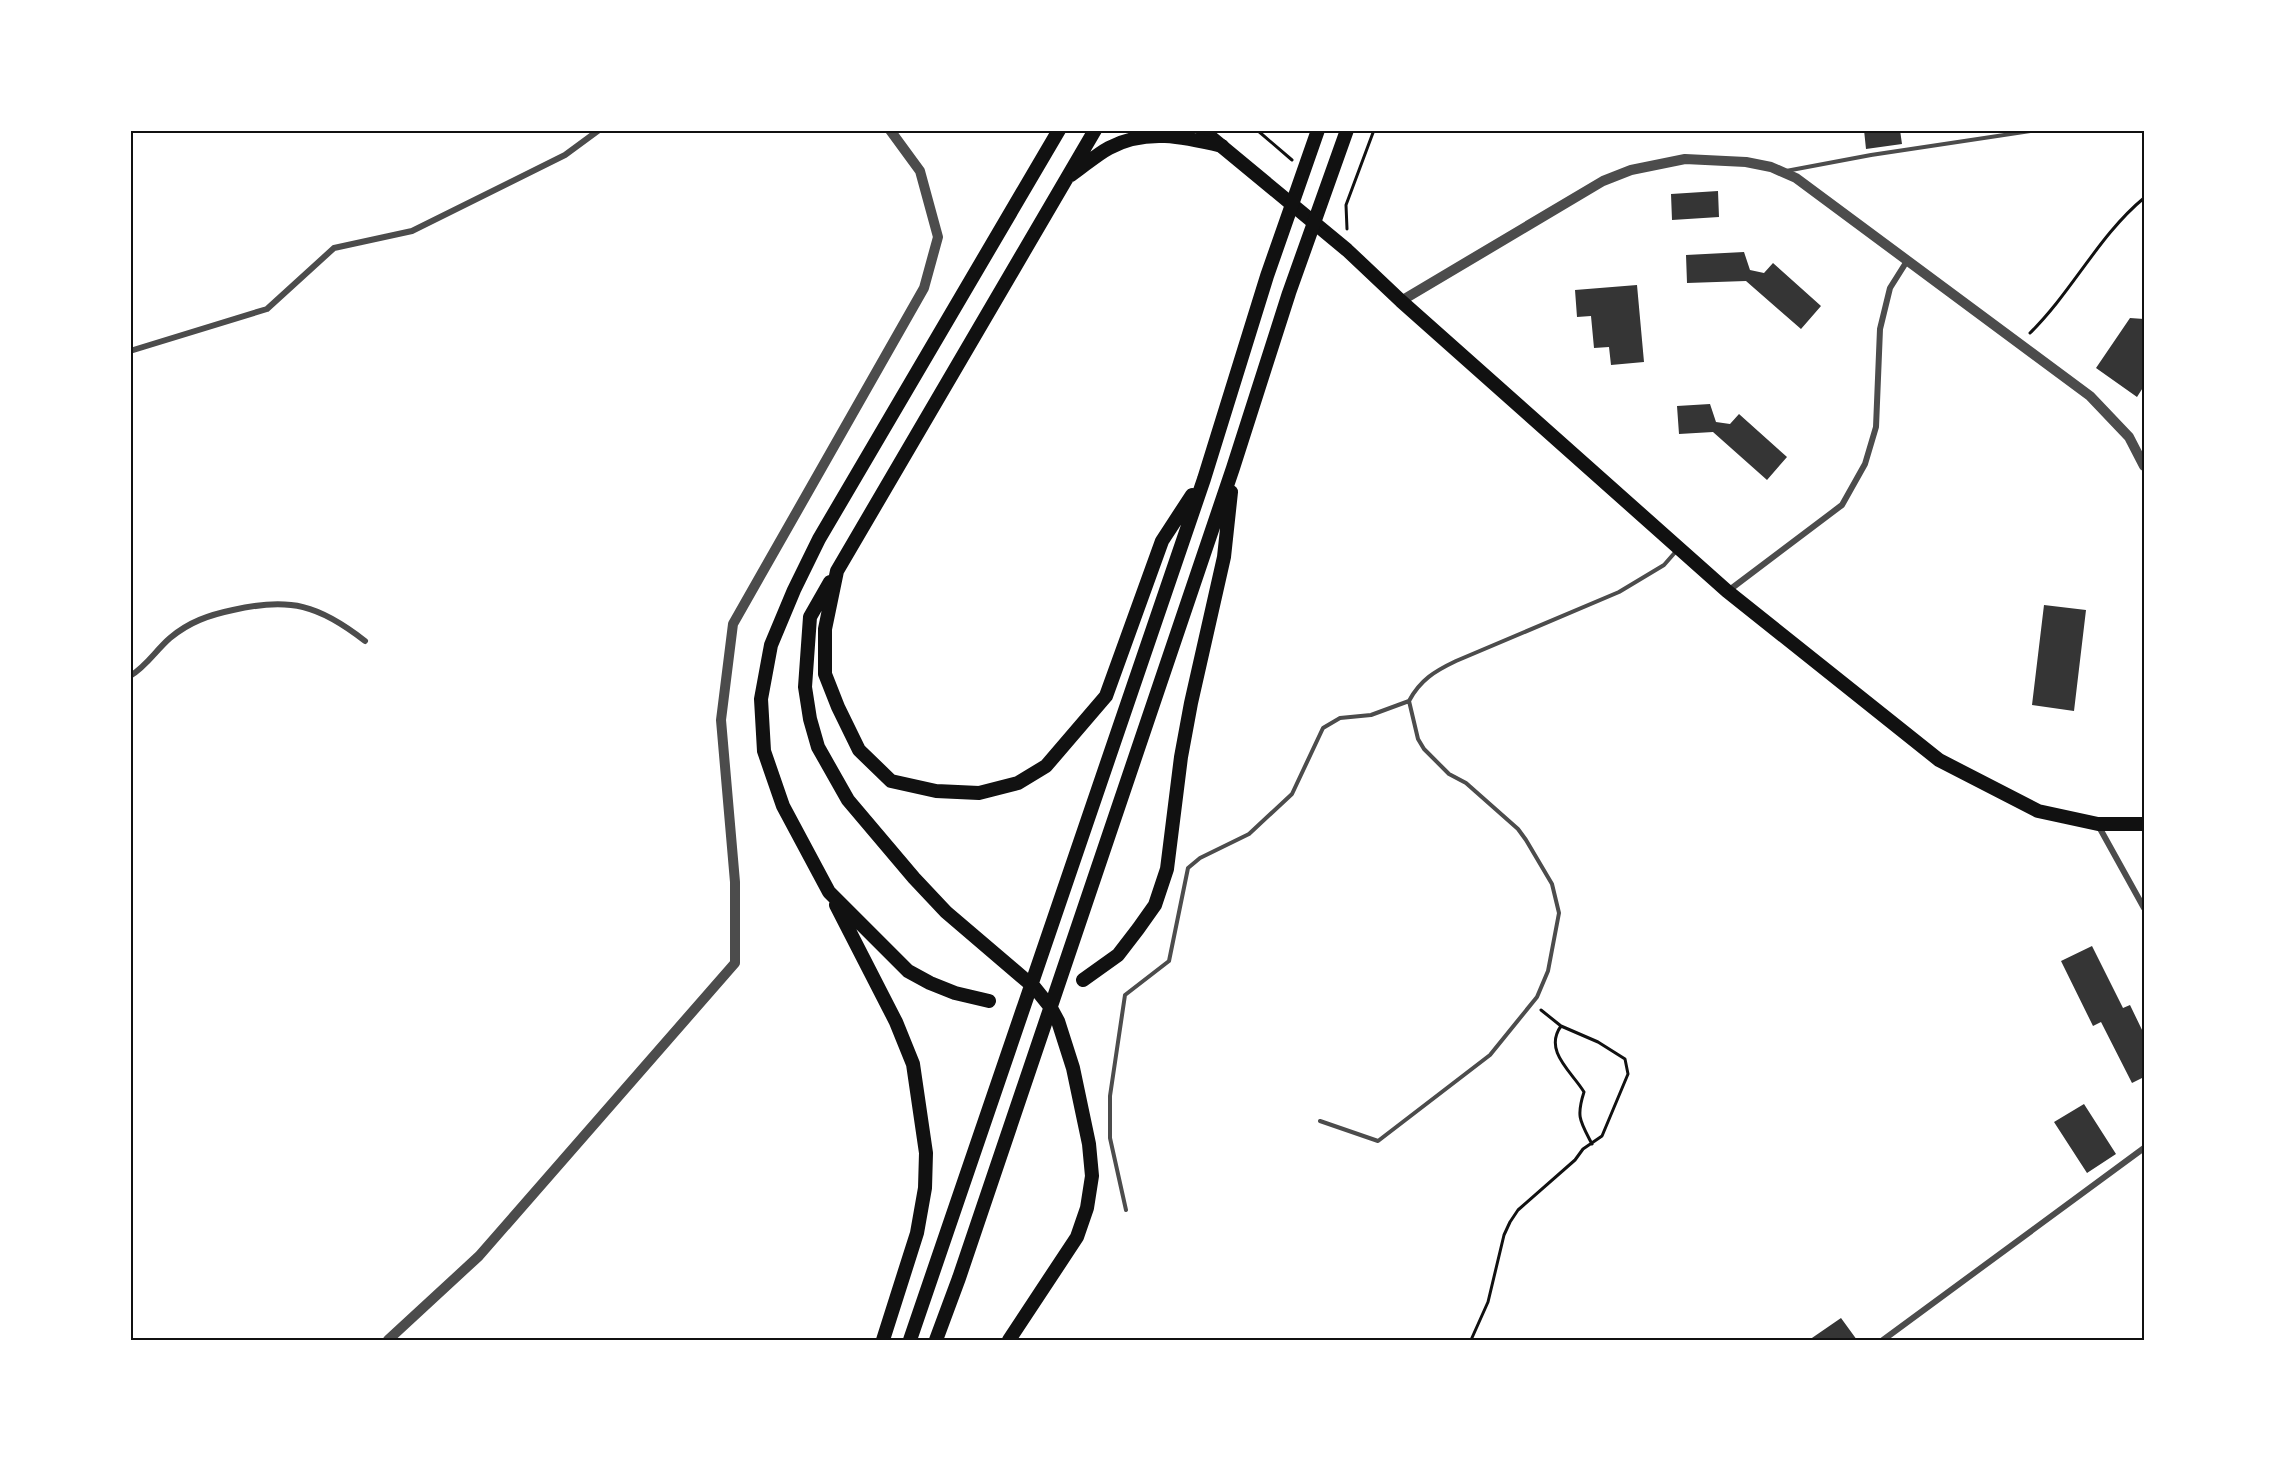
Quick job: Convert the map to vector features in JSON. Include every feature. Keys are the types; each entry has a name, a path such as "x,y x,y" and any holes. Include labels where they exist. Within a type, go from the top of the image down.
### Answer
{"main road":[{"path":"1043,158 1051,130"},
{"path":"883,1341 917,1233 925,1188 926,1153 913,1064 896,1022 783,806 764,751 761,699 771,645 819,539 1059,130"},
{"path":"1009,1341 1077,1237 1087,1208 1091,1187 1091,1166 1083,1110 1058,1021 1035,988 946,912 848,800 818,747 810,719 805,687 810,617 1095,130"},
{"path":"1202,130 1347,250 1401,301 1727,591 1939,760 2038,811 2098,824 2145,824"},
{"path":"910,1341 1204,479 1266,276 1318,130"},
{"path":"936,1341 967,1256 1233,468 1289,293 1347,130"},
{"path":"1067,178 1109,148 1150,135 1185,137 1222,146"},
{"path":"1083,980 1118,955 1138,929 1155,905 1167,868 1181,757 1191,702 1224,557 1233,468"},
{"path":"837,571 825,628 825,674 838,708 859,750 891,781 936,791 979,793 1018,783 1046,766 1106,696 1162,541 1204,479"},
{"path":"829,892 908,971 939,986 989,1001"}],"street":[{"path":"130,351 267,309 334,248 412,231 566,155 599,130"},
{"path":"388,1341 478,1256 735,963 735,882 721,720 733,624 924,288 938,237 920,171 890,130"},
{"path":"1401,301 1603,181 1631,170 1685,159 1746,162 1771,166 1796,178 2090,396 2129,437 2145,466"},
{"path":"1727,591 1842,505 1865,464 1875,428 1880,329 1890,288 1907,261"},
{"path":"130,676 171,638 200,618 257,604 284,603 312,609 340,622 365,641"},
{"path":"2098,824 2145,908"},
{"path":"1884,1341 2145,1148"}],"lane":[{"path":"1782,172 1870,155 2038,130"},
{"path":"1126,1210 1110,1138 1110,1096 1125,995 1168,961 1188,868 1200,858 1249,834 1293,794 1323,728 1340,718 1371,715 1409,701 1416,688 1432,672 1619,592 1664,565 1679,548"},
{"path":"1320,1121 1378,1141 1490,1055 1537,997 1548,971 1558,913 1552,884 1518,829 1466,783 1449,774 1424,749 1418,739 1409,701"}],"path":[{"path":"1347,250 1346,205 1374,130"},
{"path":"2019,344 2039,327 2058,304 2124,214 2145,198"},
{"path":"1471,1341 1488,1302 1504,1235 1510,1222 1518,1210 1575,1160 1583,1149 1602,1136 1628,1074 1625,1059 1598,1042 1561,1026 1540,1009 1537,997"},
{"path":"1561,1026 1556,1034 1555,1047 1568,1073 1578,1082 1584,1092 1579,1110 1579,1121 1592,1144"}],"building":[{"path":"1864,130 1900,130 1902,144 1866,149"},
{"path":"1718,191 1719,217 1672,220 1671,194"},
{"path":"1744,252 1750,270 1764,273 1773,263 1821,306 1801,329 1746,281 1687,283 1686,255"},
{"path":"1637,285 1644,362 1611,365 1609,347 1594,348 1591,316 1577,317 1575,290"},
{"path":"2130,318 2144,319 2144,386 2137,397 2096,368"},
{"path":"1710,404 1716,422 1730,424 1739,414 1787,457 1767,480 1713,432 1679,434 1677,406"},
{"path":"2044,605 2086,610 2074,711 2032,705"},
{"path":"2092,946 2123,1008 2130,1005 2144,1034 2144,1077 2132,1083 2101,1022 2093,1026 2061,961"},
{"path":"2084,1104 2116,1154 2087,1173 2054,1122"},
{"path":"1841,1318 1857,1340 1809,1340"}]}
